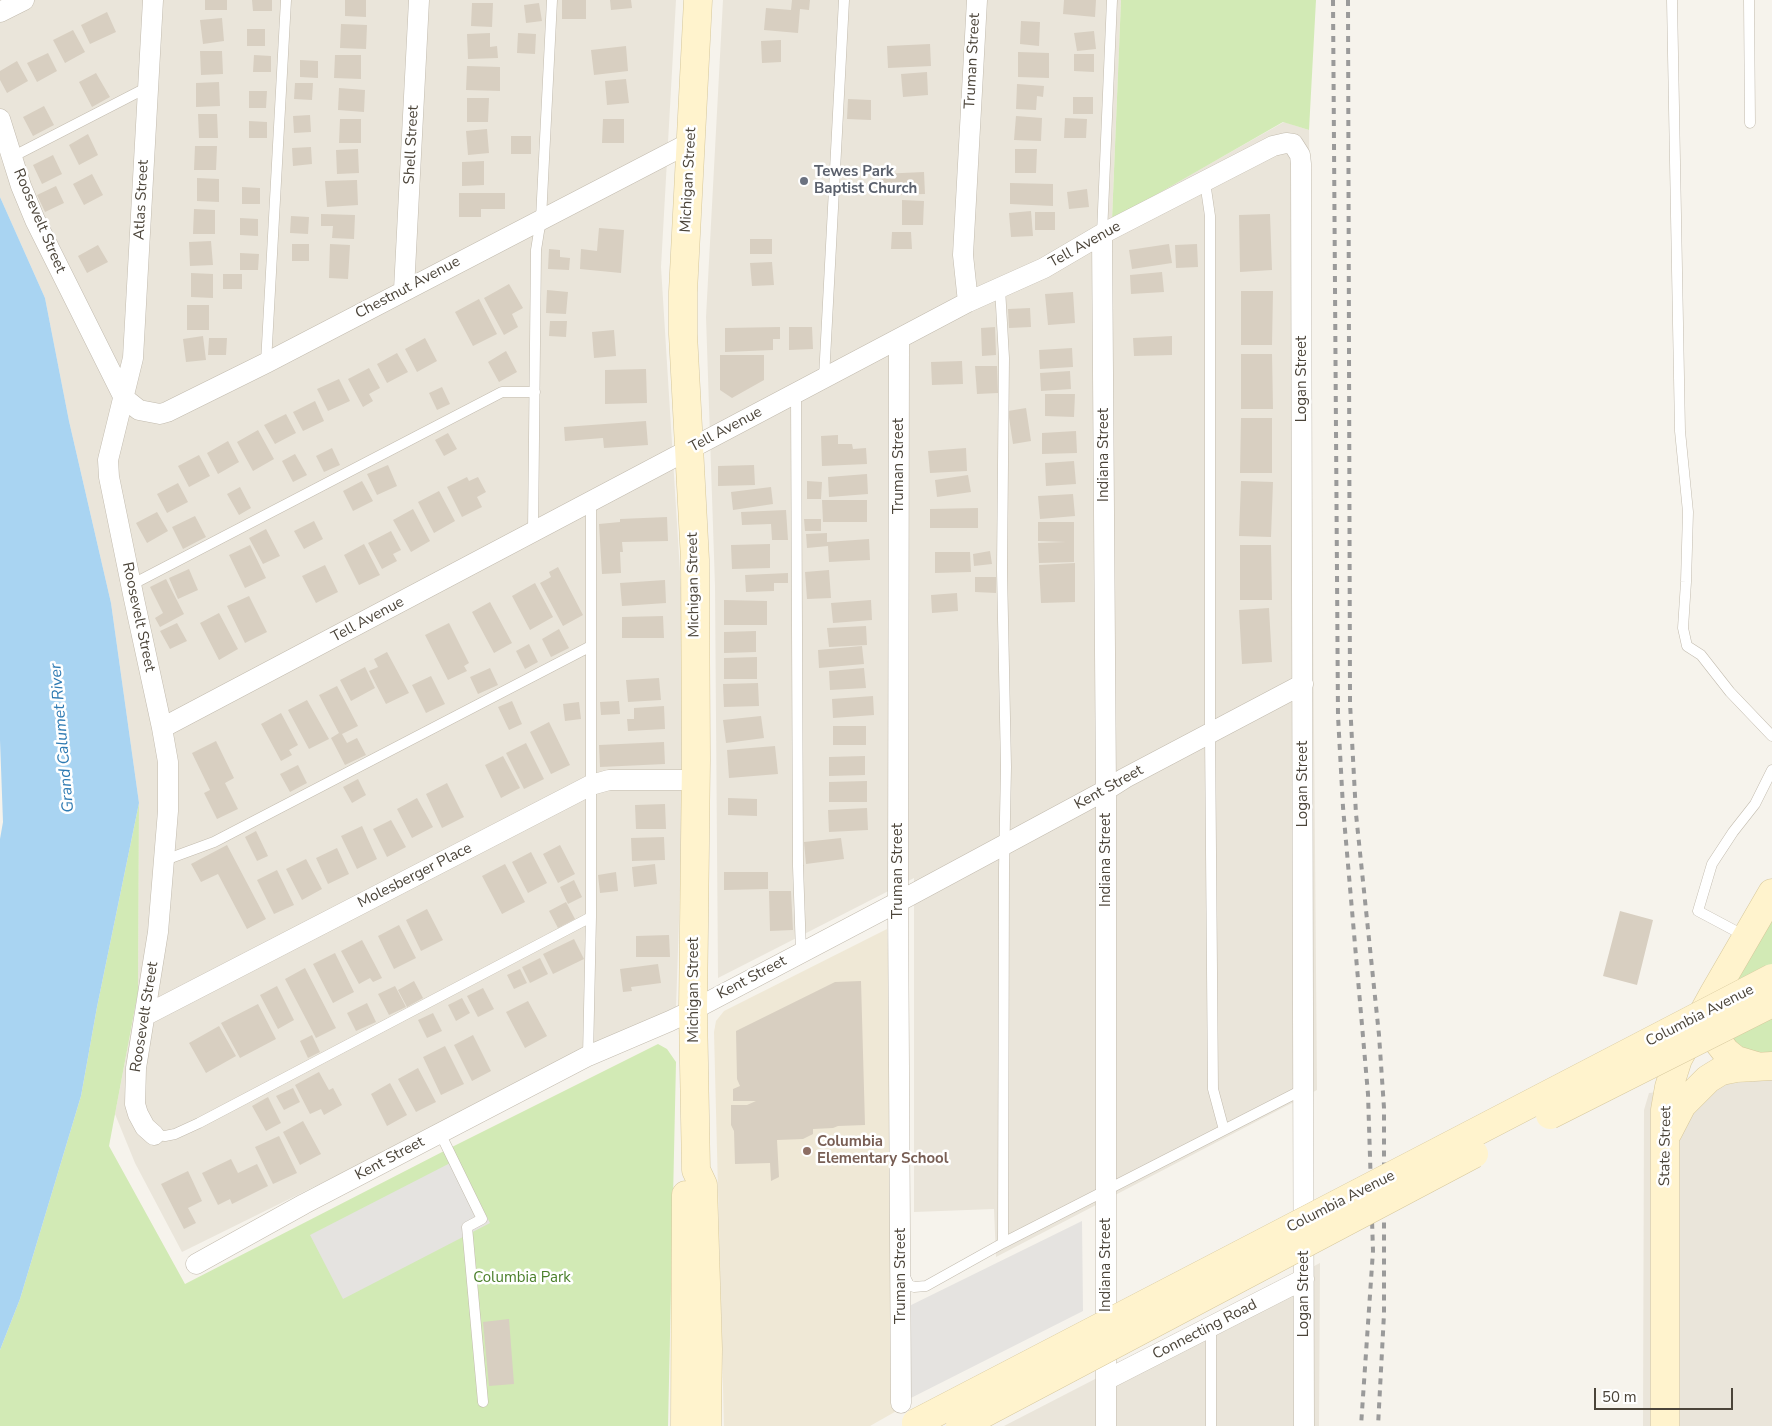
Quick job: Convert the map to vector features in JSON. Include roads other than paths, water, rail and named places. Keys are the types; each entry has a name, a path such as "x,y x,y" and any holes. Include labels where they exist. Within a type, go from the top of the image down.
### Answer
{"street":[{"path":"0,12 24,0"},
{"name":"Atlas Street","path":"124,398 134,358 153,0"},
{"name":"Shell Street","path":"404,290 419,0"},
{"name":"Michigan Street","path":"698,0 683,300 683,334 695,560 696,780 693,1010 696,1170 703,1185 708,1349 707,1426"},
{"name":"Truman Street","path":"968,302 963,255 976,0"},
{"name":"Roosevelt Street","path":"0,119 21,186 35,220 124,398 110,448 109,477 162,728 168,762 169,786 165,860 158,932 136,1068 135,1104 145,1127 154,1135"},
{"name":"Chestnut Avenue","path":"124,398 139,410 160,414 167,412 266,363 691,142"},
{"name":"Tell Avenue","path":"162,728 968,302 1044,268 1102,234 1273,146 1286,143 1293,144"},
{"name":"Logan Street","path":"1293,144 1300,156 1301,164 1304,1426"},
{"name":"Indiana Street","path":"1102,234 1106,790 1106,1426"},
{"name":"Truman Street","path":"899,340 898,902 901,1270 909,1417"},
{"name":"Kent Street","path":"196,1264 304,1204 588,1056 670,1022 693,1010 1303,684"},
{"name":"Molesberger Place","path":"146,1015 591,785 609,780 696,780"},
{"name":"State Street","path":"1665,1426 1665,1110 1669,1087 1678,1059 1772,893"},
{"name":"Columbia Avenue","path":"909,1417 1772,978"},
{"path":"1714,993 1712,1016 1714,1030 1719,1043 1736,1060 1764,1066"},
{"name":"Columbia Avenue","path":"960,1426 1529,1125 1772,1003"},
{"path":"1665,1138 1682,1105 1708,1079 1721,1072 1737,1068 1764,1066"},
{"name":"Michigan Street","path":"685,1426 686,1181 696,1170"},
{"name":"Connecting Road","path":"1106,1380 1304,1279"}],"lane":[{"path":"266,363 286,0"},
{"path":"534,532 536,250 540,219 552,0"},
{"path":"824,378 844,0"},
{"path":"1102,234 1112,0"},
{"path":"1672,0 1680,430 1688,512 1683,628 1687,646 1701,655 1734,697 1772,736"},
{"path":"1749,0 1750,123"},
{"path":"12,157 148,87"},
{"path":"1205,182 1210,216 1212,1089 1224,1130"},
{"path":"1000,288 1004,358 1002,570 1006,767 1004,844 1003,1243"},
{"path":"131,585 502,392 535,392"},
{"path":"796,393 798,856 801,952"},
{"path":"588,1056 592,917 591,502"},
{"path":"165,860 214,842 591,646"},
{"path":"1746,937 1698,911 1712,864 1733,832 1755,804 1772,770"},
{"path":"154,1135 165,1136 175,1134 592,917"},
{"path":"901,1270 910,1285 920,1288 1003,1243 1304,1089"},
{"path":"440,1133 482,1219 467,1227 483,1402"},
{"path":"1210,1426 1211,1327"}],"water":[{"name":"Grand Calumet River","path":"0,197 45,298 69,421 111,603 139,803 97,1007 81,1096 20,1299 0,1350 0,839 3,822 0,740"}],"railway":[{"path":"1333,0 1338,716 1343,807 1368,1094 1373,1251 1361,1426"},
{"path":"1348,0 1350,703 1356,814 1379,1035 1384,1108 1384,1314 1378,1426"}],"place":[{"name":"Tewes Park Baptist Church","path":"804,181"},
{"name":"Columbia Elementary School","path":"807,1151"}],"park label":[{"name":"Columbia Park","path":"522,1278"}]}
